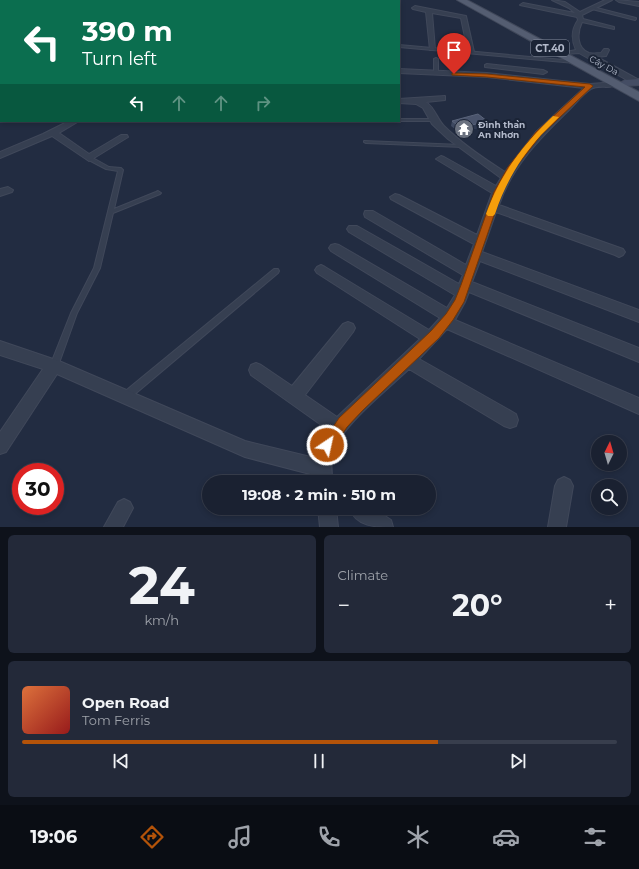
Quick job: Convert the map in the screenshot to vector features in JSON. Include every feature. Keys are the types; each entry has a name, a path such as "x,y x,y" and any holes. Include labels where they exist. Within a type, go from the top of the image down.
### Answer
{"main road":[{"name":"CT.40","path":"461,0 575,62 627,84"},
{"name":"CT.40","path":"469,0 627,84 639,97"}],"street":[{"path":"555,0 569,5 580,17"},
{"path":"580,17 609,0"},
{"path":"620,0 639,4"},
{"path":"524,5 580,17 612,28"},
{"path":"415,8 464,16 471,52"},
{"path":"429,11 432,49"},
{"name":"Cây Da","path":"580,17 575,33 577,46 580,51 627,84"},
{"path":"587,56 604,55 606,50"},
{"path":"568,53 580,51"},
{"path":"487,66 553,74"},
{"path":"400,71 627,84"},
{"path":"323,475 327,445 339,428 359,406 448,320 466,283 498,192 506,177 538,134 586,81"},
{"name":"Cây Da","path":"586,81 627,84"},
{"path":"412,101 442,98"},
{"path":"400,100 422,103 427,107 434,120 462,146 478,160 506,177"},
{"path":"0,155 53,133 73,122"},
{"path":"53,133 89,158 124,137"},
{"path":"441,159 498,192"},
{"path":"395,196 480,242"},
{"path":"493,207 619,252"},
{"path":"369,214 466,283"},
{"path":"353,229 466,283 639,355"},
{"path":"335,248 448,320 639,406"},
{"path":"477,255 639,316"},
{"path":"321,270 431,338"},
{"path":"294,396 348,328"},
{"path":"0,348 54,366 245,449 315,475"},
{"path":"407,360 510,420"},
{"path":"0,446 54,366"},
{"path":"256,370 339,428"},
{"path":"557,527 564,486"},
{"path":"113,527 124,508"},
{"path":"368,515 384,527"}],"lane":[{"path":"593,8 635,20"},
{"path":"400,46 575,62"},
{"path":"436,59 436,73"},
{"path":"400,120 434,120"},
{"path":"366,142 462,146"},
{"path":"54,366 74,313 97,268 121,170 108,168 89,158"},
{"path":"111,212 158,193"},
{"path":"126,396 276,271"}],"building":[{"path":"478,114 487,121 461,128 452,121"}],"slow traffic":[{"path":"490,214 498,192 512,167 538,134 555,117"}],"place":[{"name":"Đình thần An Nhơn","path":"464,129"}],"route":[{"path":"327,445 343,422 435,334 450,317 459,302 466,285 498,192 512,167 538,134 563,109 590,86 541,80 454,74"}]}
